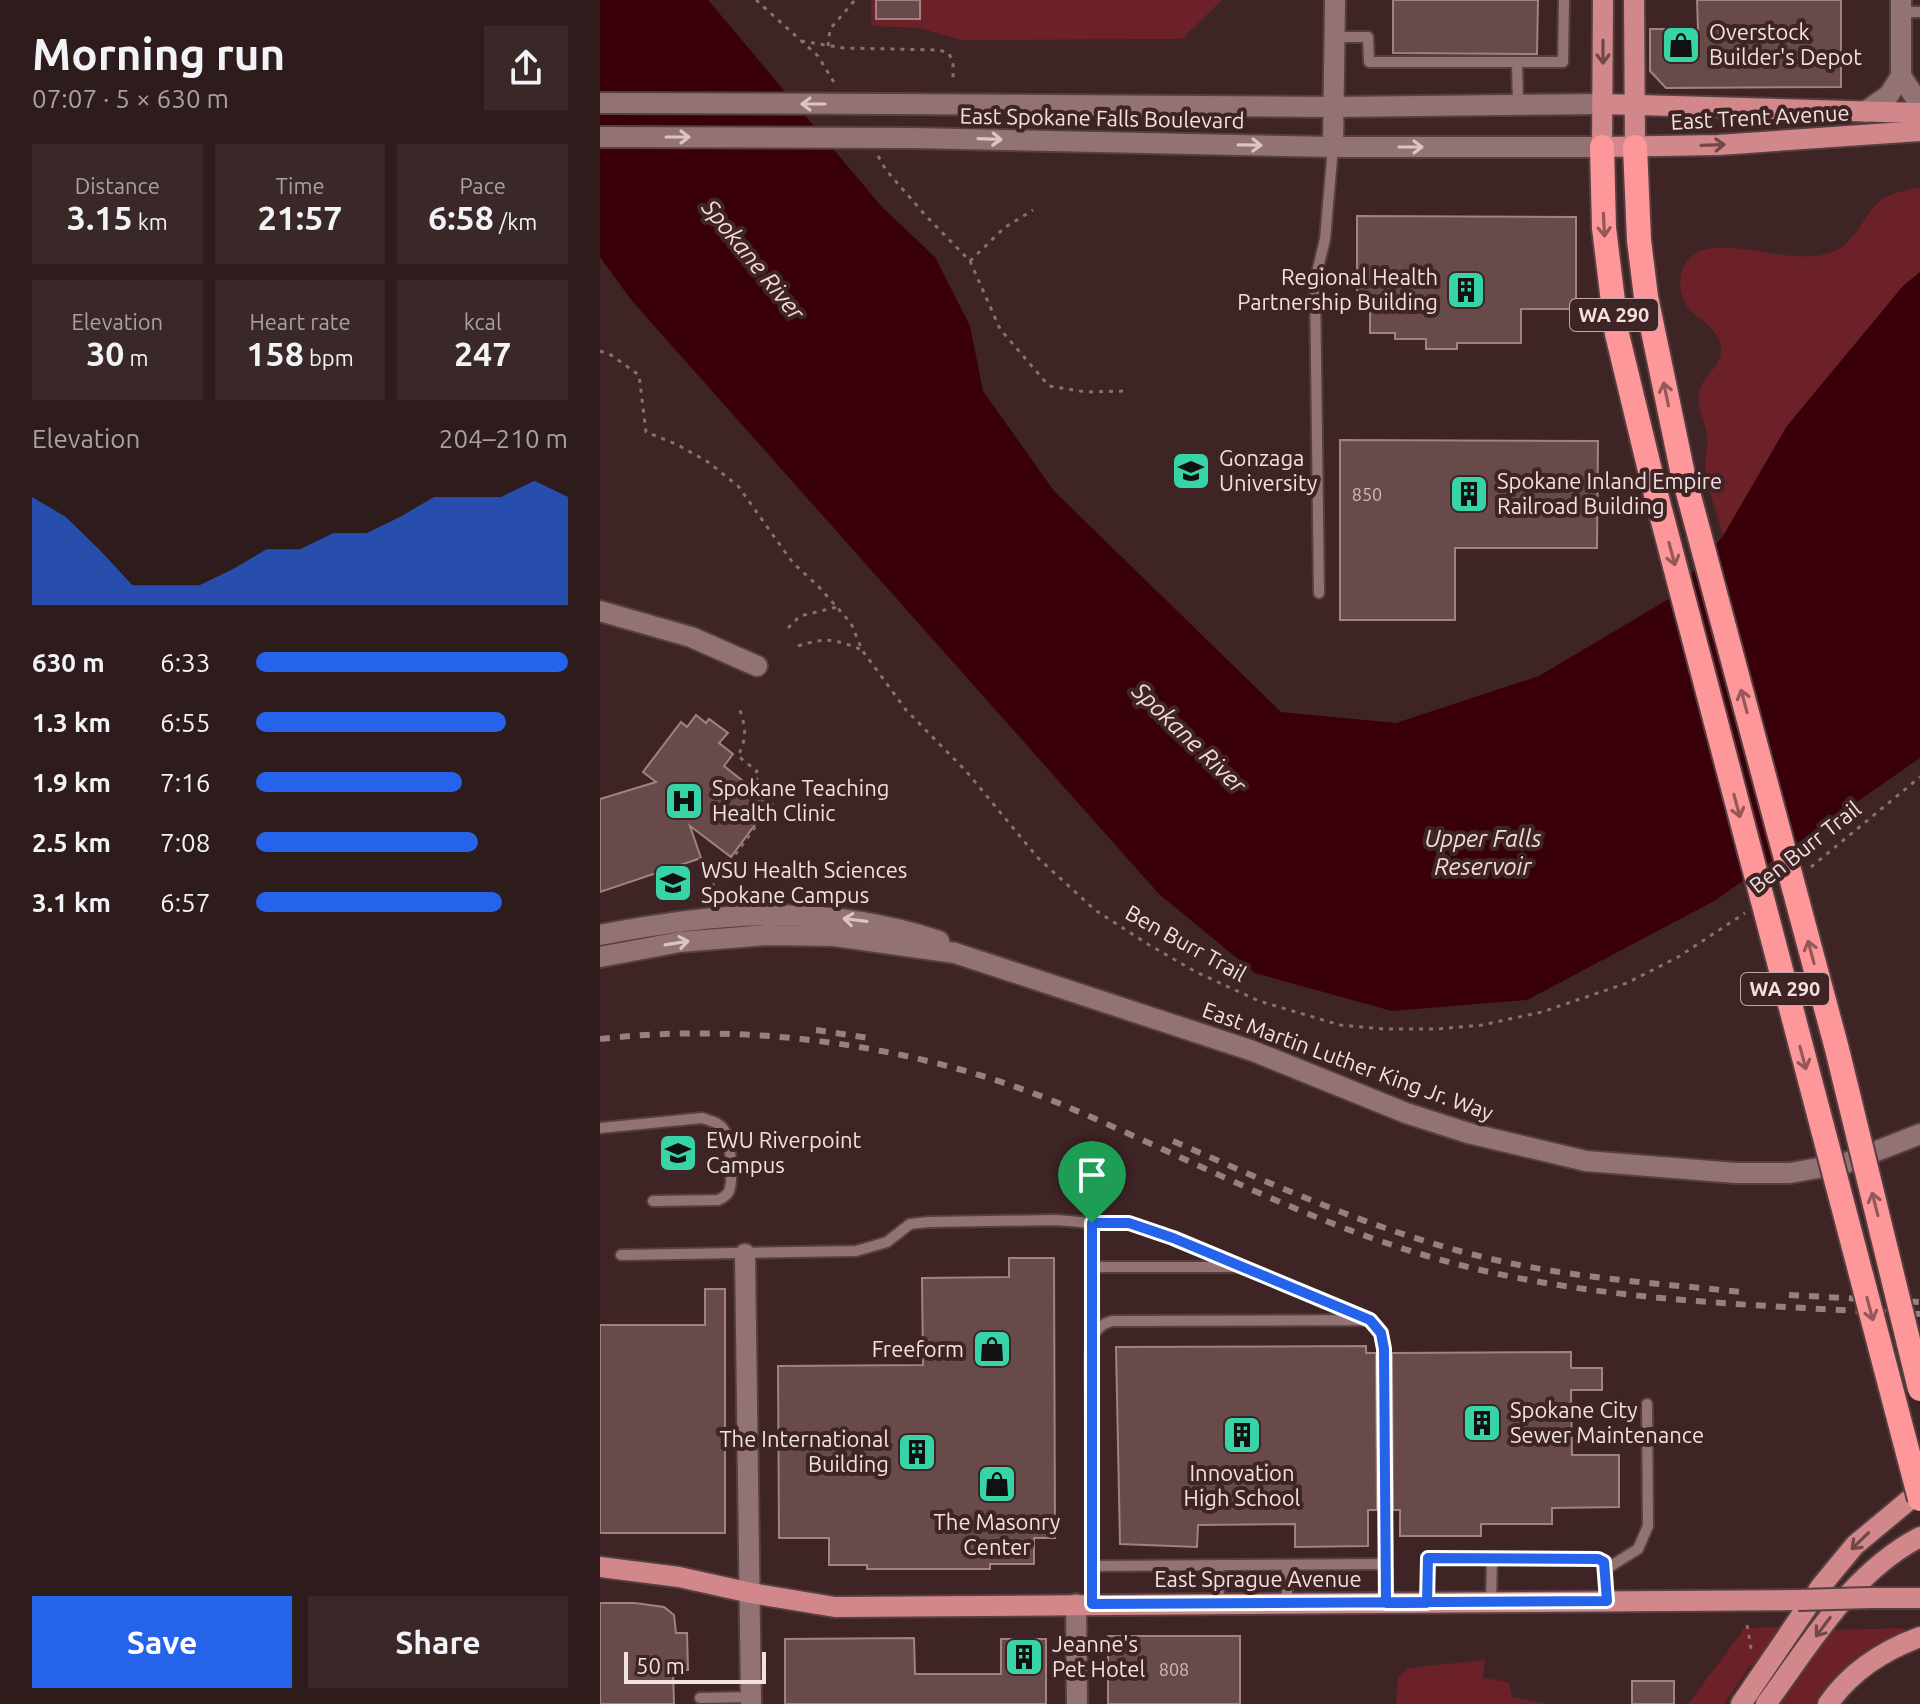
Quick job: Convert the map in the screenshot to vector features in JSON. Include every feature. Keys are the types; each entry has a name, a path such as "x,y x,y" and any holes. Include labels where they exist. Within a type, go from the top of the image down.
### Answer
{"highway":[{"name":"WA 290","path":"1602,147 1604,228 1617,334 1652,479 1920,1499"},
{"name":"WA 290","path":"1635,147 1639,240 1646,297 1682,470 1837,1049 1920,1389"}],"main road":[{"path":"1602,104 1603,0"},
{"path":"1634,0 1635,147"},
{"name":"East Trent Avenue","path":"1602,104 1920,113"},
{"name":"WA 290","path":"1602,104 1602,147"},
{"name":"East Trent Avenue","path":"1602,147 1745,144 1920,131"},
{"path":"1741,1704 1822,1585 1855,1545 1920,1491"},
{"path":"1766,1704 1850,1591 1886,1556 1920,1537"},
{"name":"East Sprague Avenue","path":"600,1567 679,1577 835,1607 1920,1598"},
{"path":"1828,1704 1853,1674 1873,1659 1920,1637"}],"street":[{"path":"1333,147 1335,0"},
{"path":"1865,112 1889,95 1901,76 1908,8"},
{"path":"1901,76 1920,105"},
{"name":"East Spokane Falls Boulevard","path":"600,103 1334,107 1602,104"},
{"name":"East Spokane Falls Boulevard","path":"600,137 912,138 1333,147 1602,147"},
{"path":"600,611 691,637 757,666"},
{"name":"East Martin Luther King Jr. Way","path":"600,935 695,918 788,914 870,922 942,942 955,953"},
{"name":"East Martin Luther King Jr. Way","path":"600,957 680,942 766,935 834,936 955,953 1253,1051 1406,1113 1468,1133 1586,1161 1736,1173 1790,1173 1846,1163 1920,1134"},
{"path":"745,1254 751,1701"},
{"path":"1077,1704 1084,1604"}],"lane":[{"path":"1335,37 1368,37 1369,62 1563,62 1564,0"},
{"path":"1517,62 1518,105"},
{"path":"1319,593 1315,281 1325,239 1333,147"},
{"path":"600,1128 702,1118 716,1122 725,1130 730,1143 730,1189 726,1196 718,1200 653,1201"},
{"path":"621,1255 856,1251 887,1242 910,1224 929,1222 1056,1220 1129,1223 1246,1267 1370,1320 1381,1333 1384,1349 1386,1603"},
{"path":"1084,1604 1091,1566 1092,1223"},
{"path":"1092,1267 1246,1267"},
{"path":"1094,1332 1102,1324 1112,1321 1370,1320"},
{"path":"1606,1569 1638,1549 1648,1526 1647,1404"},
{"path":"1491,1602 1492,1557"},
{"path":"1427,1603 1428,1558 1492,1557 1591,1557 1604,1562 1607,1601"},
{"path":"1091,1566 1386,1564"},
{"path":"1218,1565 1219,1604"},
{"path":"1287,1565 1287,1604"},
{"path":"700,1698 751,1701"}],"path":[{"path":"756,0 818,56 835,84"},
{"path":"828,46 830,29 855,0"},
{"path":"799,40 828,46 939,50 949,53 953,64 953,87"},
{"path":"871,145 886,170 970,261 1000,329 1049,386 1086,392 1126,391"},
{"path":"970,261 1004,228 1033,210"},
{"name":"Ben Burr Trail","path":"600,351 639,375 646,432 708,462 738,486 793,563 851,623 862,650 906,710 966,771 1038,858 1095,910 1196,972 1259,1001 1340,1025 1384,1029 1482,1025 1542,1012 1652,972 1753,907"},
{"path":"788,628 800,616 837,607"},
{"path":"798,646 819,639 837,640 862,650"},
{"path":"706,895 774,801 762,792 767,786 753,776 757,771 738,756 746,740 740,710"},
{"name":"Ben Burr Trail","path":"1809,869 1920,777"},
{"path":"1747,1625 1754,1665"}],"shaded area":[{"path":"871,0 1222,0 1182,39 961,40 919,28 871,26"},
{"path":"1920,188 1920,272 1903,286 1787,426 1723,536 1707,479 1707,435 1699,399 1701,386 1718,363 1721,349 1714,331 1690,310 1682,296 1680,279 1686,263 1698,252 1712,248 1797,256 1830,253 1846,244 1880,201 1899,192"},
{"path":"1779,1627 1724,1704 1688,1704 1743,1628"},
{"path":"1904,1628 1903,1634 1877,1646 1843,1671 1816,1704 1778,1704 1833,1630"},
{"path":"1485,1660 1483,1678 1509,1682 1512,1697 1549,1704 1396,1704 1398,1678 1408,1668"}],"water":[{"name":"Upper Falls Reservoir","path":"600,0 708,0 882,207 935,257 970,326 983,391 1054,491 1281,712 1396,723 1539,676 1672,597 1723,536 1787,426 1903,286 1920,272 1920,758 1714,901 1527,1000 1392,1011 1255,973 1159,894 632,301 600,257"}],"building":[{"path":"876,0 920,0 920,19 876,19"},
{"path":"1393,0 1538,0 1537,54 1393,53"},
{"path":"1697,0 1841,0 1841,87 1666,88 1650,71 1650,29 1698,29"},
{"name":"Regional Health Partnership Building","path":"1357,216 1576,217 1576,309 1521,309 1521,343 1457,343 1457,349 1426,349 1426,339 1395,339 1395,333 1370,333 1370,310 1357,310"},
{"name":"Spokane Inland Empire Railroad Building","path":"1340,440 1598,441 1597,548 1455,548 1455,620 1340,620"},
{"name":"Spokane Teaching Health Clinic","path":"696,715 706,723 709,719 728,733 719,743 733,754 724,766 771,803 731,857 690,826 701,858 600,892 600,799 656,782 643,772 681,722 687,727"},
{"name":"The International Building","path":"1009,1258 1054,1258 1055,1538 1034,1538 1034,1564 990,1564 990,1569 867,1569 867,1565 829,1565 829,1538 779,1538 778,1366 923,1365 922,1278 1009,1277"},
{"path":"705,1289 725,1289 725,1533 600,1533 600,1325 705,1325"},
{"name":"Innovation High School","path":"1366,1346 1366,1353 1376,1353 1377,1510 1368,1510 1368,1546 1295,1547 1295,1524 1198,1525 1197,1547 1120,1544 1116,1347"},
{"name":"Spokane City Sewer Maintenance","path":"1571,1352 1571,1368 1602,1368 1602,1390 1571,1390 1572,1455 1619,1455 1619,1507 1552,1508 1552,1524 1481,1524 1481,1536 1400,1536 1400,1510 1393,1510 1392,1353"},
{"path":"600,1603 664,1607 674,1615 676,1633 687,1633 688,1670 673,1670 674,1704 600,1704"},
{"path":"1108,1636 1240,1636 1240,1704 1108,1704"},
{"path":"914,1638 915,1674 1001,1674 1001,1639 1046,1639 1046,1704 785,1704 785,1639"},
{"path":"1632,1681 1674,1681 1674,1704 1632,1704"}],"railway":[{"path":"816,1030 875,1039"},
{"path":"600,1039 659,1034 779,1037 840,1044 958,1069 1070,1108 1333,1224 1483,1271 1545,1283 1670,1299 1920,1314"},
{"path":"1173,1141 1327,1207 1406,1235 1487,1258 1613,1279 1741,1292"},
{"path":"1789,1295 1920,1302"}],"place":[{"name":"Overstock Builder's Depot","path":"1681,45"},
{"name":"Regional Health Partnership Building","path":"1466,290"},
{"name":"Gonzaga University","path":"1191,471"},
{"name":"Spokane Inland Empire Railroad Building","path":"1469,494"},
{"name":"Spokane Teaching Health Clinic","path":"684,801"},
{"name":"WSU Health Sciences Spokane Campus","path":"673,883"},
{"name":"EWU Riverpoint Campus","path":"678,1153"},
{"name":"Freeform","path":"992,1349"},
{"name":"Spokane City Sewer Maintenance","path":"1482,1423"},
{"name":"Innovation High School","path":"1242,1435"},
{"name":"The International Building","path":"917,1452"},
{"name":"The Masonry Center","path":"997,1484"},
{"name":"Jeanne's Pet Hotel","path":"1024,1657"}],"route":[{"path":"1092,1223 1092,1604 1427,1603 1607,1601 1606,1569 1604,1562 1598,1559 1492,1557 1428,1558 1427,1603 1386,1603 1384,1349 1381,1333 1370,1320 1297,1287 1173,1238 1129,1223 1092,1223"}],"water label":[{"name":"Spokane River","path":"753,260"},
{"name":"Spokane River","path":"1189,738"}]}
